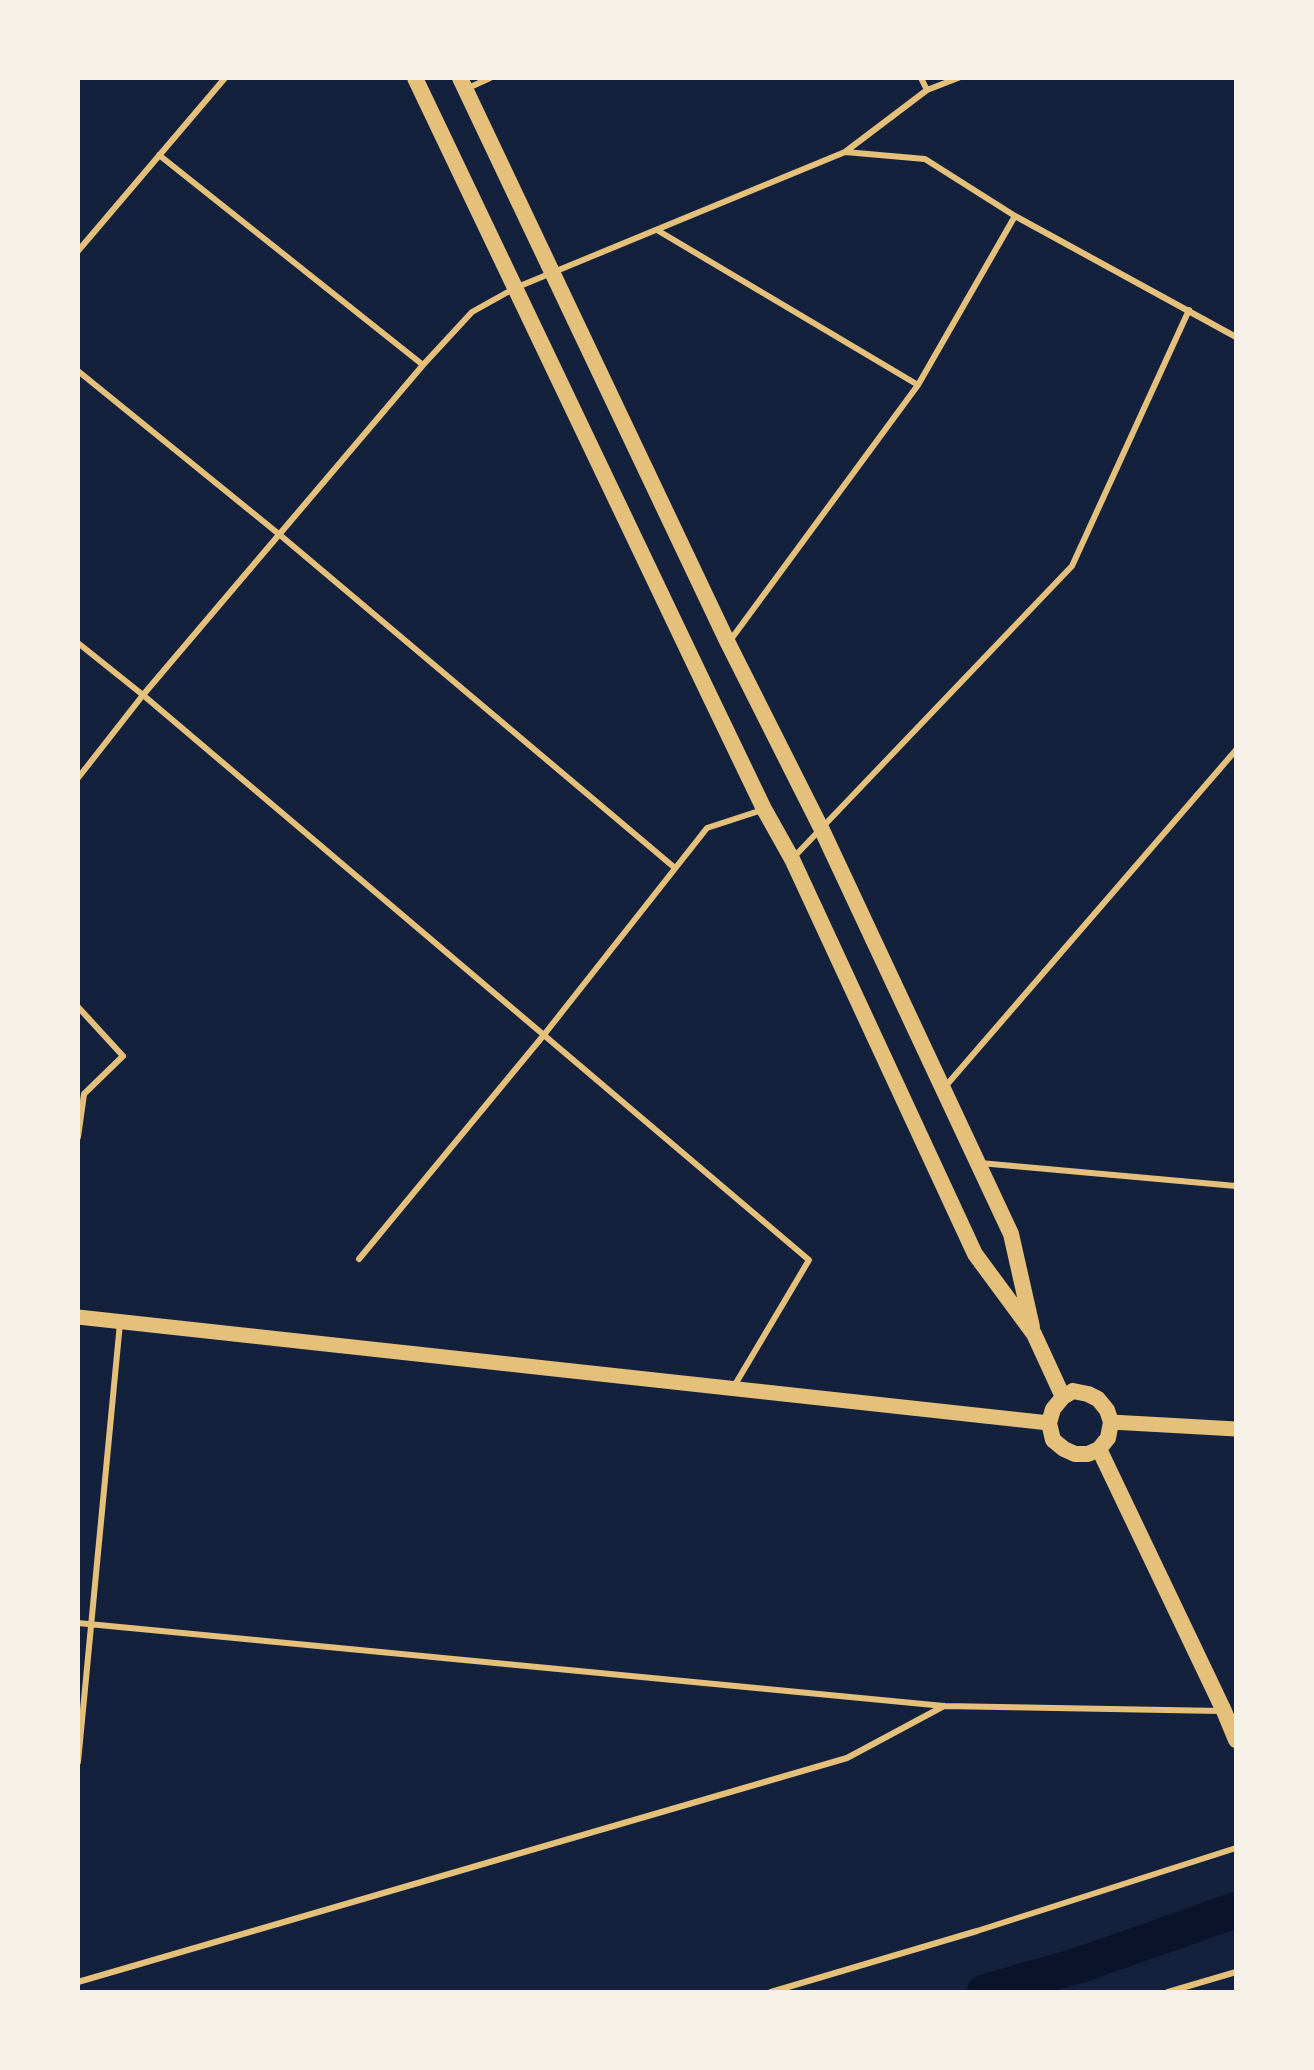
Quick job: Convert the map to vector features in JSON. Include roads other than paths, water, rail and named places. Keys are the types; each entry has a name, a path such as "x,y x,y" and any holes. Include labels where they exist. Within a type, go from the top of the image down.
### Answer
{"highway":[{"path":"415,78 765,809 792,859 975,1254 1034,1334 1063,1396"},
{"path":"463,84 728,643 821,828 1011,1234 1034,1334"},
{"path":"1073,1391 1088,1394 1098,1399 1107,1410 1111,1422 1108,1438 1099,1449 1088,1454 1075,1454 1053,1440 1049,1423 1053,1409 1063,1396 1073,1391"},
{"path":"1099,1449 1236,1740"}],"main road":[{"path":"78,1317 1049,1423"},
{"path":"1111,1422 1236,1429"}],"street":[{"path":"78,251 225,78"},
{"path":"463,84 490,78"},
{"path":"921,78 927,90"},
{"path":"78,778 143,695 423,365 472,312 515,288 845,152 927,90 958,78"},
{"path":"845,152 925,159 1015,216 1236,337"},
{"path":"159,155 423,365"},
{"path":"728,643 918,386 1015,216"},
{"path":"657,230 918,386"},
{"path":"792,859 1072,566 1189,310"},
{"path":"78,371 280,535 675,868"},
{"path":"78,643 143,695 810,1260 732,1390"},
{"path":"943,1090 1236,750"},
{"path":"359,1259 543,1036 707,828 765,809"},
{"path":"78,1008 123,1056 84,1094 78,1137"},
{"path":"977,1162 1236,1186"},
{"path":"78,1762 120,1323"},
{"path":"78,1623 944,1706 1224,1711"},
{"path":"78,1982 847,1758 944,1706"},
{"path":"771,1992 977,1931 1236,1848"},
{"path":"1168,1992 1236,1972"}],"waterway":[{"path":"985,1992 1080,1965 1236,1910"}]}
